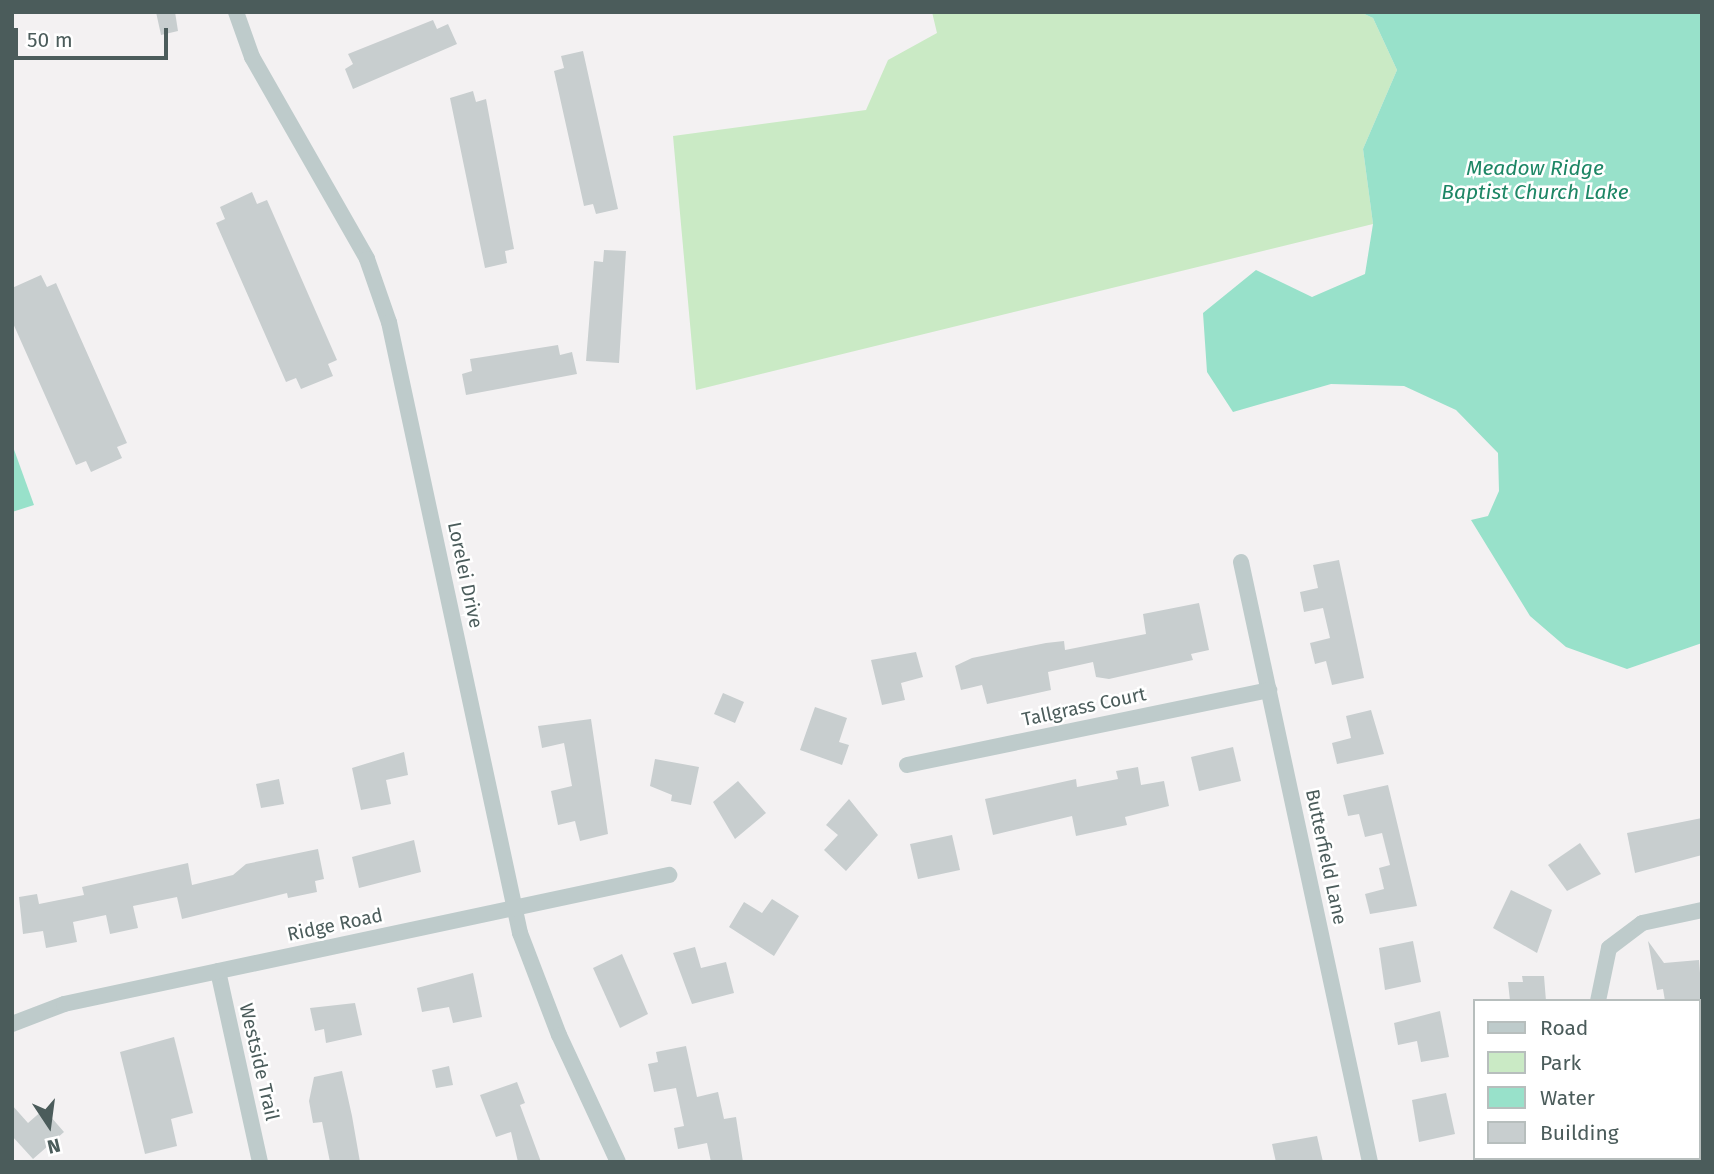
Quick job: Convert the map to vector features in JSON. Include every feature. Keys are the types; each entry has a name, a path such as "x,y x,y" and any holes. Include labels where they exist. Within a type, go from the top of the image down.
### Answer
{"street":[{"name":"Lorelei Drive","path":"236,12 252,57 367,259 389,322 515,907 536,982 618,1162"},
{"name":"Butterfield Lane","path":"1241,562 1370,1162"},
{"name":"Tallgrass Court","path":"907,765 1269,690"},
{"name":"Ridge Road","path":"12,1024 64,1004 669,875"},
{"path":"1598,999 1609,948 1642,923 1702,910"},
{"name":"Westside Trail","path":"218,971 260,1162"}],"green space":[{"path":"932,12 1360,12 1373,18 1397,70 1363,149 1373,224 696,390 673,136 866,110 888,60 937,33"}],"water":[{"name":"Meadow Ridge Baptist Church Lake","path":"1360,12 1702,12 1702,643 1627,669 1566,647 1530,616 1471,520 1488,516 1499,491 1498,453 1456,410 1404,386 1331,384 1233,412 1207,372 1203,313 1256,270 1312,297 1365,274 1373,224 1363,149 1397,70 1373,18"},
{"path":"12,444 34,505 12,512"}],"building":[{"path":"156,12 175,12 178,31 161,35"},
{"path":"433,20 437,29 448,24 457,44 353,89 345,69 353,64 348,54"},
{"path":"583,51 618,209 596,214 593,204 584,206 554,71 564,68 561,56"},
{"path":"473,91 476,102 486,99 514,249 505,251 507,263 485,268 450,98"},
{"path":"252,192 257,204 267,200 337,360 328,364 333,376 301,389 296,378 286,382 216,223 225,219 220,207"},
{"path":"604,250 626,251 619,363 586,361 594,261 603,262"},
{"path":"41,275 47,287 56,283 127,443 117,447 122,458 91,472 86,461 76,465 12,321 12,288"},
{"path":"558,345 560,355 572,352 577,374 466,395 462,374 472,371 470,359"},
{"path":"1339,560 1364,678 1332,685 1326,661 1315,664 1310,643 1330,638 1323,608 1304,612 1300,592 1318,588 1313,565"},
{"path":"1199,603 1209,650 1191,654 1193,660 1109,679 1096,677 1093,662 1048,672 1051,690 987,704 982,685 961,690 955,666 972,658 1064,641 1065,650 1146,634 1143,614"},
{"path":"916,652 923,677 901,683 905,700 882,705 871,660"},
{"path":"723,693 744,702 735,723 714,714"},
{"path":"815,707 847,718 839,742 849,745 842,765 800,750"},
{"path":"1371,710 1384,754 1337,764 1332,743 1351,738 1346,716"},
{"path":"591,719 608,834 580,841 575,821 558,825 551,791 572,786 564,743 542,748 538,726"},
{"path":"1233,747 1241,781 1199,791 1191,757"},
{"path":"404,752 408,775 386,780 391,804 361,810 352,768"},
{"path":"655,759 699,767 691,805 671,801 672,795 650,786"},
{"path":"1138,767 1141,785 1164,781 1169,806 1125,817 1127,825 1076,836 1072,816 993,835 985,799 1076,779 1077,787 1118,779 1116,771"},
{"path":"279,779 284,804 261,808 256,784"},
{"path":"738,781 766,813 735,839 713,802"},
{"path":"1388,785 1417,906 1370,914 1365,894 1384,889 1379,868 1390,865 1382,833 1365,837 1359,814 1348,816 1343,795"},
{"path":"849,799 878,835 846,871 824,850 838,835 826,825"},
{"path":"1702,818 1702,855 1635,873 1627,833"},
{"path":"952,835 960,870 918,879 910,844"},
{"path":"414,840 421,872 359,888 352,857"},
{"path":"1580,843 1601,874 1567,891 1548,865"},
{"path":"318,849 324,879 315,881 317,892 288,898 287,893 182,919 177,897 133,906 138,928 110,934 106,915 73,922 77,942 46,948 43,931 23,934 19,897 37,894 39,904 84,895 82,887 188,863 192,885 233,875 246,864"},
{"path":"1511,890 1552,910 1537,953 1493,928"},
{"path":"772,899 799,916 774,956 729,927 744,902 762,913"},
{"path":"1413,941 1421,982 1385,990 1379,948"},
{"path":"1648,941 1664,963 1699,960 1702,999 1665,999 1663,989 1657,990"},
{"path":"695,947 701,968 726,962 734,993 692,1004 673,953"},
{"path":"622,954 648,1014 620,1028 593,968"},
{"path":"473,973 482,1017 453,1023 449,1007 422,1012 417,988"},
{"path":"1522,976 1544,976 1546,999 1510,999 1508,982 1523,982"},
{"path":"355,1003 362,1035 326,1043 324,1029 315,1031 310,1008"},
{"path":"1440,1011 1449,1057 1421,1062 1417,1041 1398,1045 1394,1023"},
{"path":"174,1037 193,1113 171,1119 177,1146 145,1154 120,1052"},
{"path":"686,1046 697,1097 718,1092 724,1119 736,1117 743,1162 711,1162 707,1143 678,1149 674,1128 684,1126 676,1088 654,1092 648,1064 658,1062 656,1052"},
{"path":"449,1066 453,1085 436,1088 432,1070"},
{"path":"342,1071 360,1162 330,1162 322,1122 313,1123 309,1101 314,1077"},
{"path":"517,1082 525,1103 520,1105 541,1162 518,1162 511,1132 496,1137 480,1095"},
{"path":"1446,1093 1455,1134 1419,1142 1412,1100"},
{"path":"12,1105 28,1123 44,1109 64,1132 33,1159 12,1136"},
{"path":"1317,1136 1323,1162 1276,1162 1272,1144"}]}
